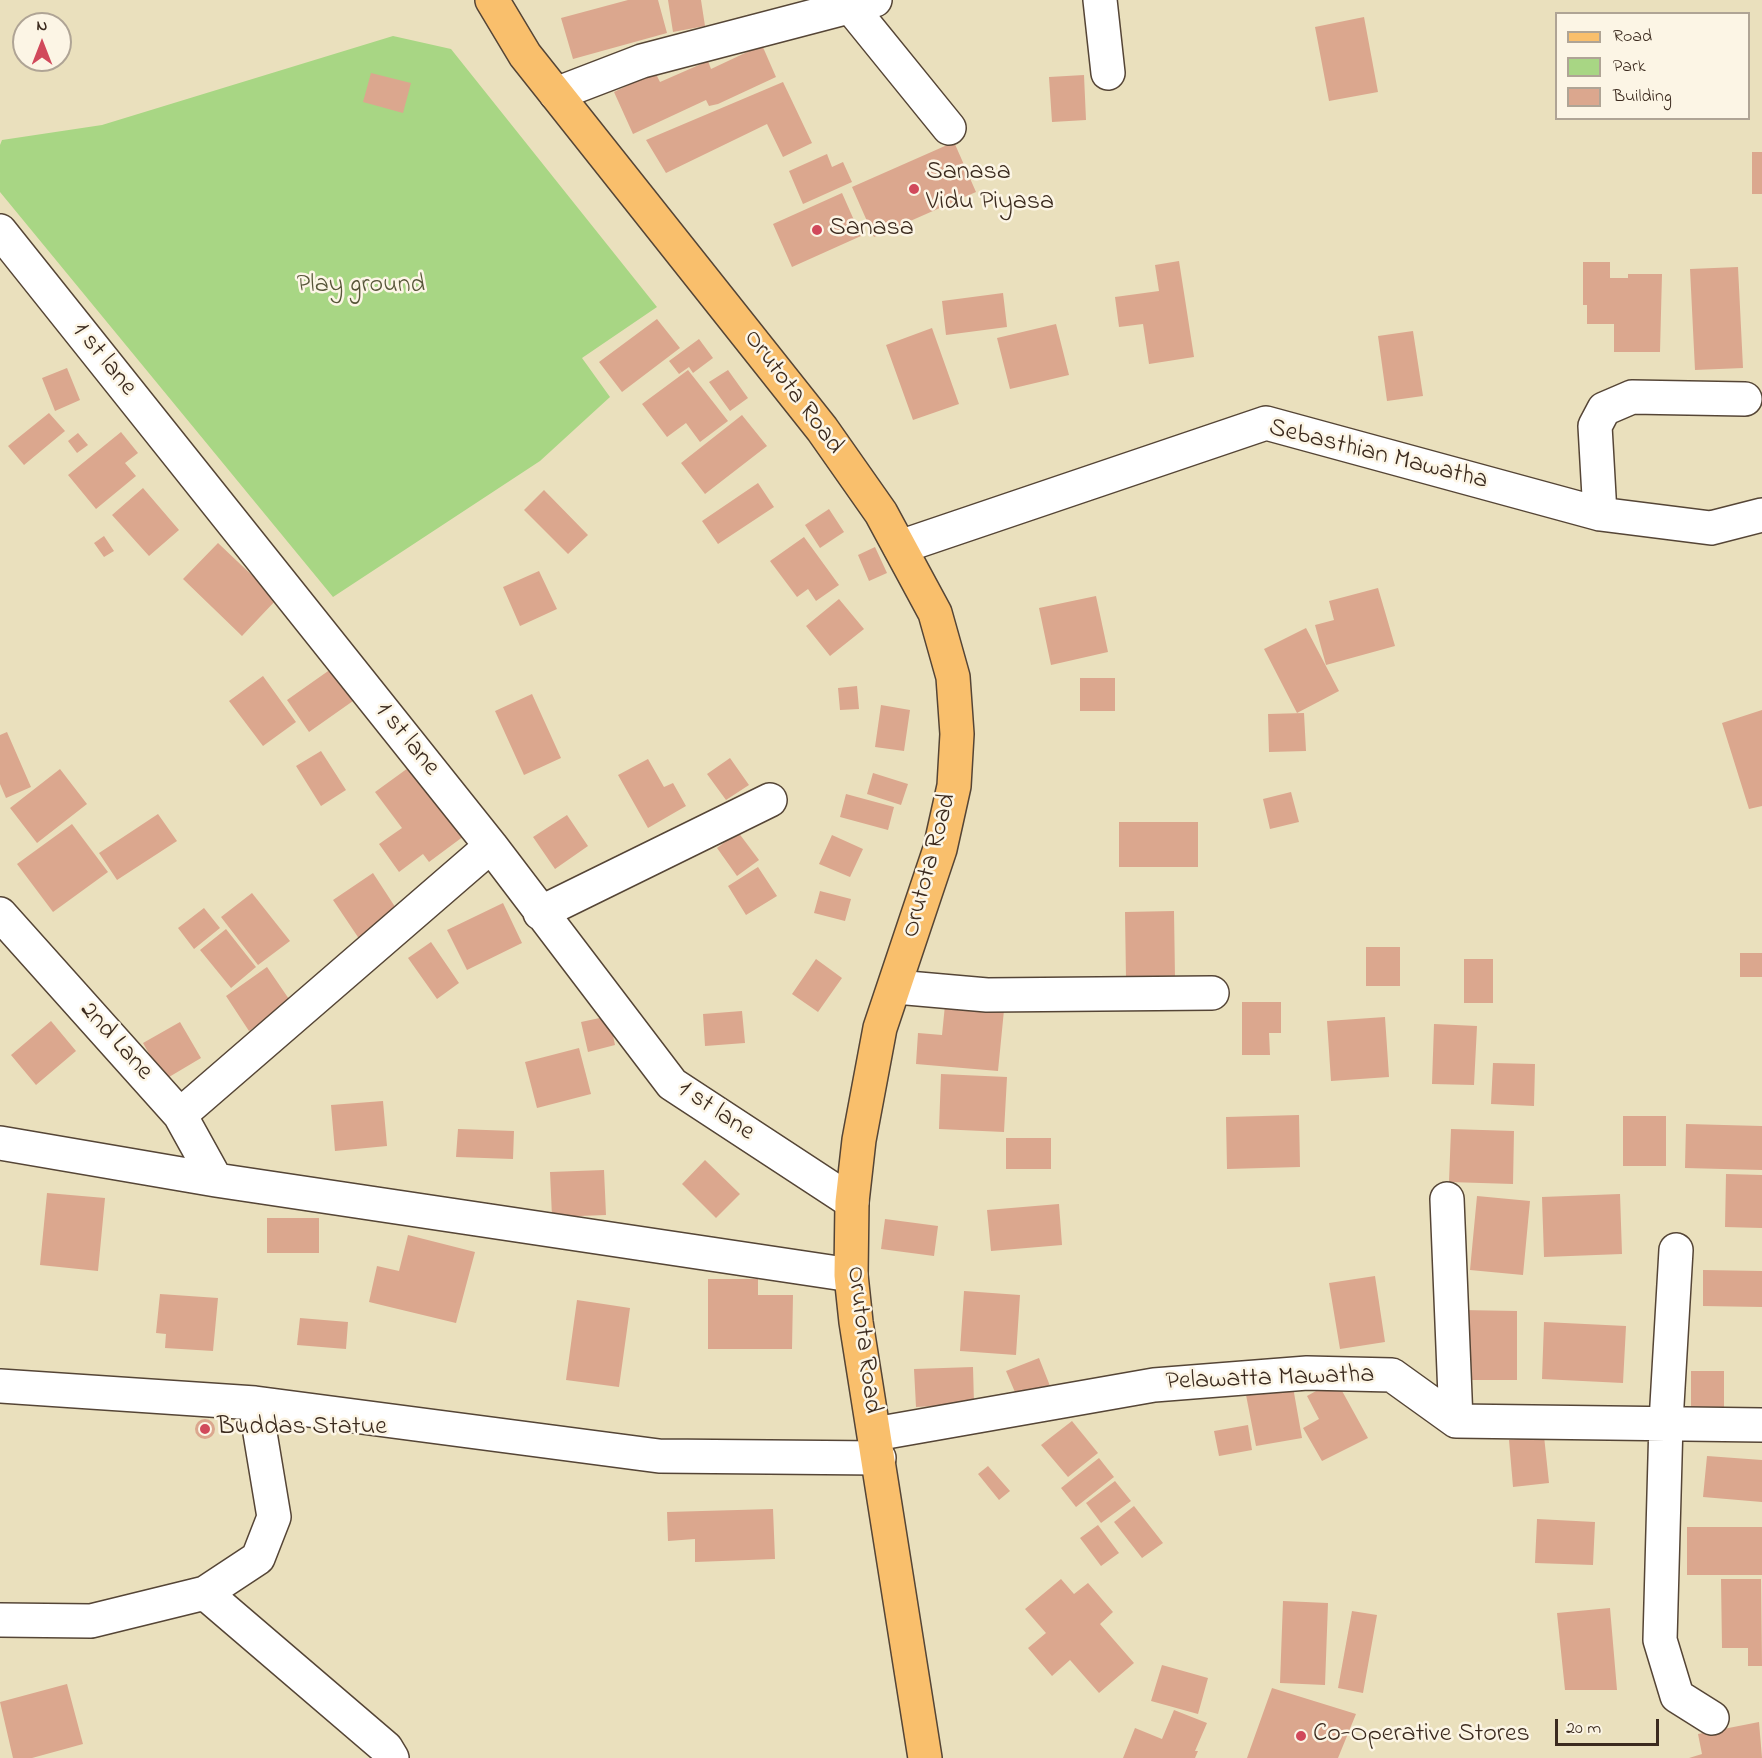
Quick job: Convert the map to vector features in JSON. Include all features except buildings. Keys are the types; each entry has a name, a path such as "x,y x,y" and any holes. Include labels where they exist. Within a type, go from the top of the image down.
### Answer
{"main road":[{"name":"Orutota Road","path":"492,0 525,55 822,429 881,513 936,613 953,677 957,734 954,786 940,849 896,987 880,1028 868,1082 852,1202 851,1275 856,1322 926,1758"}],"street":[{"path":"1100,0 1107,73"},
{"path":"556,94 642,61 863,3 949,128"},
{"name":"1 st lane","path":"0,231 491,846 672,1084 852,1202"},
{"path":"1600,514 1595,426 1604,409 1632,397 1745,399"},
{"name":"Sebasthian Mawatha","path":"900,547 1266,423 1600,514 1711,528 1762,515"},
{"path":"540,913 770,800"},
{"path":"180,1115 491,846"},
{"name":"2nd Lane","path":"0,914 180,1115 216,1180"},
{"path":"896,987 987,995 1212,993"},
{"path":"0,1143 216,1180 851,1275"},
{"path":"1447,1199 1456,1421 1762,1425"},
{"path":"1676,1250 1666,1422 1660,1640 1677,1696 1712,1718"},
{"name":"Pelawatta Mawatha","path":"0,1386 255,1403 659,1456 877,1446 1154,1385 1307,1373 1392,1375 1456,1421"},
{"path":"0,1620 91,1621 205,1593 258,1558 274,1517 255,1403"},
{"path":"205,1593 386,1748 392,1758"}],"green space":[{"name":"Play ground","path":"393,36 451,49 657,307 582,358 610,397 540,461 333,597 0,192 0,145 2,140 102,125"}],"place":[{"name":"Sanasa Vidu Piyasa","path":"914,189"},
{"name":"Sanasa","path":"817,230"},
{"name":"Buddas Statue","path":"205,1429"},
{"name":"Co-Operative Stores","path":"1301,1736"}]}
